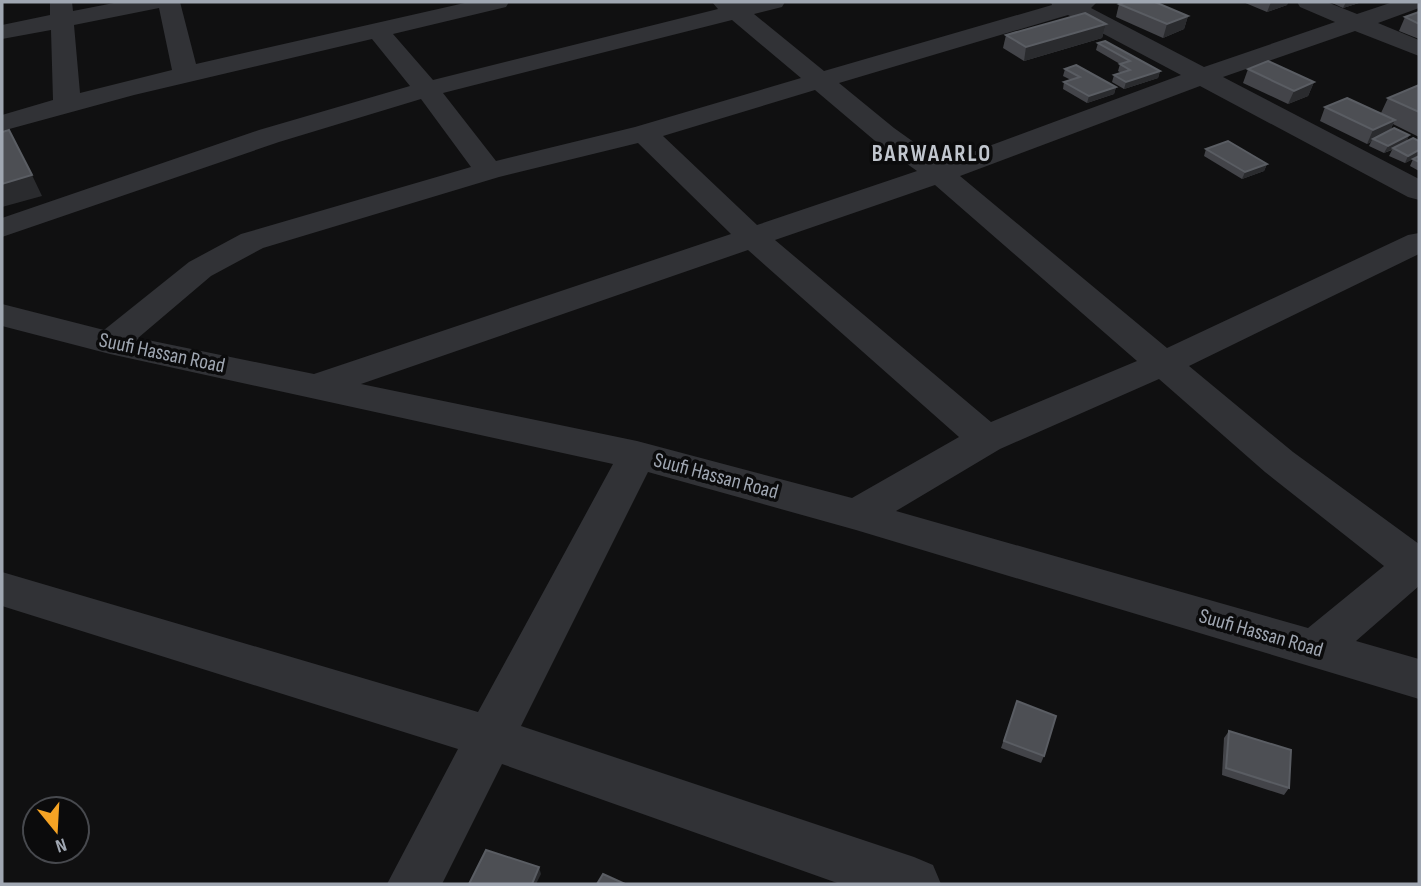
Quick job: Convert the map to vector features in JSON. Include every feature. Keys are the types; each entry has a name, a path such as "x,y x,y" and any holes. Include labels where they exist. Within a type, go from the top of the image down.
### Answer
{"street":[{"path":"2,32 61,10 153,2"},
{"path":"169,2 185,73"},
{"path":"395,2 411,23"},
{"path":"2,123 185,73 498,2"},
{"path":"2,228 269,135 730,7 774,2"},
{"path":"1308,2 1419,49"},
{"path":"316,387 940,174 1202,76 1415,2"},
{"path":"110,342 200,269 252,241 489,170 644,133 823,81 1073,3 1202,76 1419,191"},
{"path":"730,7 823,81 900,149 940,174 1279,462 1417,563 1315,649"},
{"path":"61,10 66,104"},
{"path":"378,31 489,170"},
{"path":"644,133 752,237 986,439"},
{"path":"856,515 986,439 1165,363 1419,242"},
{"name":"Suufi Hassan Road","path":"2,315 110,342 637,455 856,515 1419,679"},
{"path":"414,884 637,455"},
{"path":"2,589 491,738 914,884"}],"building":[{"path":"1155,2 1188,16 1167,24 1119,4"},
{"path":"1419,12 1419,24 1405,17"},
{"path":"1085,13 1106,24 1026,47 1006,35"},
{"path":"1105,41 1160,71 1126,82 1114,75 1130,70 1120,64 1130,61 1098,43"},
{"path":"1268,61 1314,82 1294,91 1248,69"},
{"path":"1076,65 1116,87 1089,96 1064,82 1080,77 1065,69"},
{"path":"1419,85 1419,112 1388,98"},
{"path":"1347,98 1395,120 1373,130 1325,107"},
{"path":"1394,128 1409,135 1388,146 1373,139"},
{"path":"9,130 32,175 2,184 2,132"},
{"path":"1413,138 1419,141 1419,150 1408,156 1393,148"},
{"path":"1228,141 1267,164 1245,172 1206,149"},
{"path":"1017,701 1056,716 1044,756 1004,741"},
{"path":"1229,731 1291,750 1289,788 1226,768"},
{"path":"486,850 539,867 532,884 469,884"},
{"path":"603,874 625,884 597,884"}],"district":[{"name":"BARWAARLO","path":"932,154"}]}
